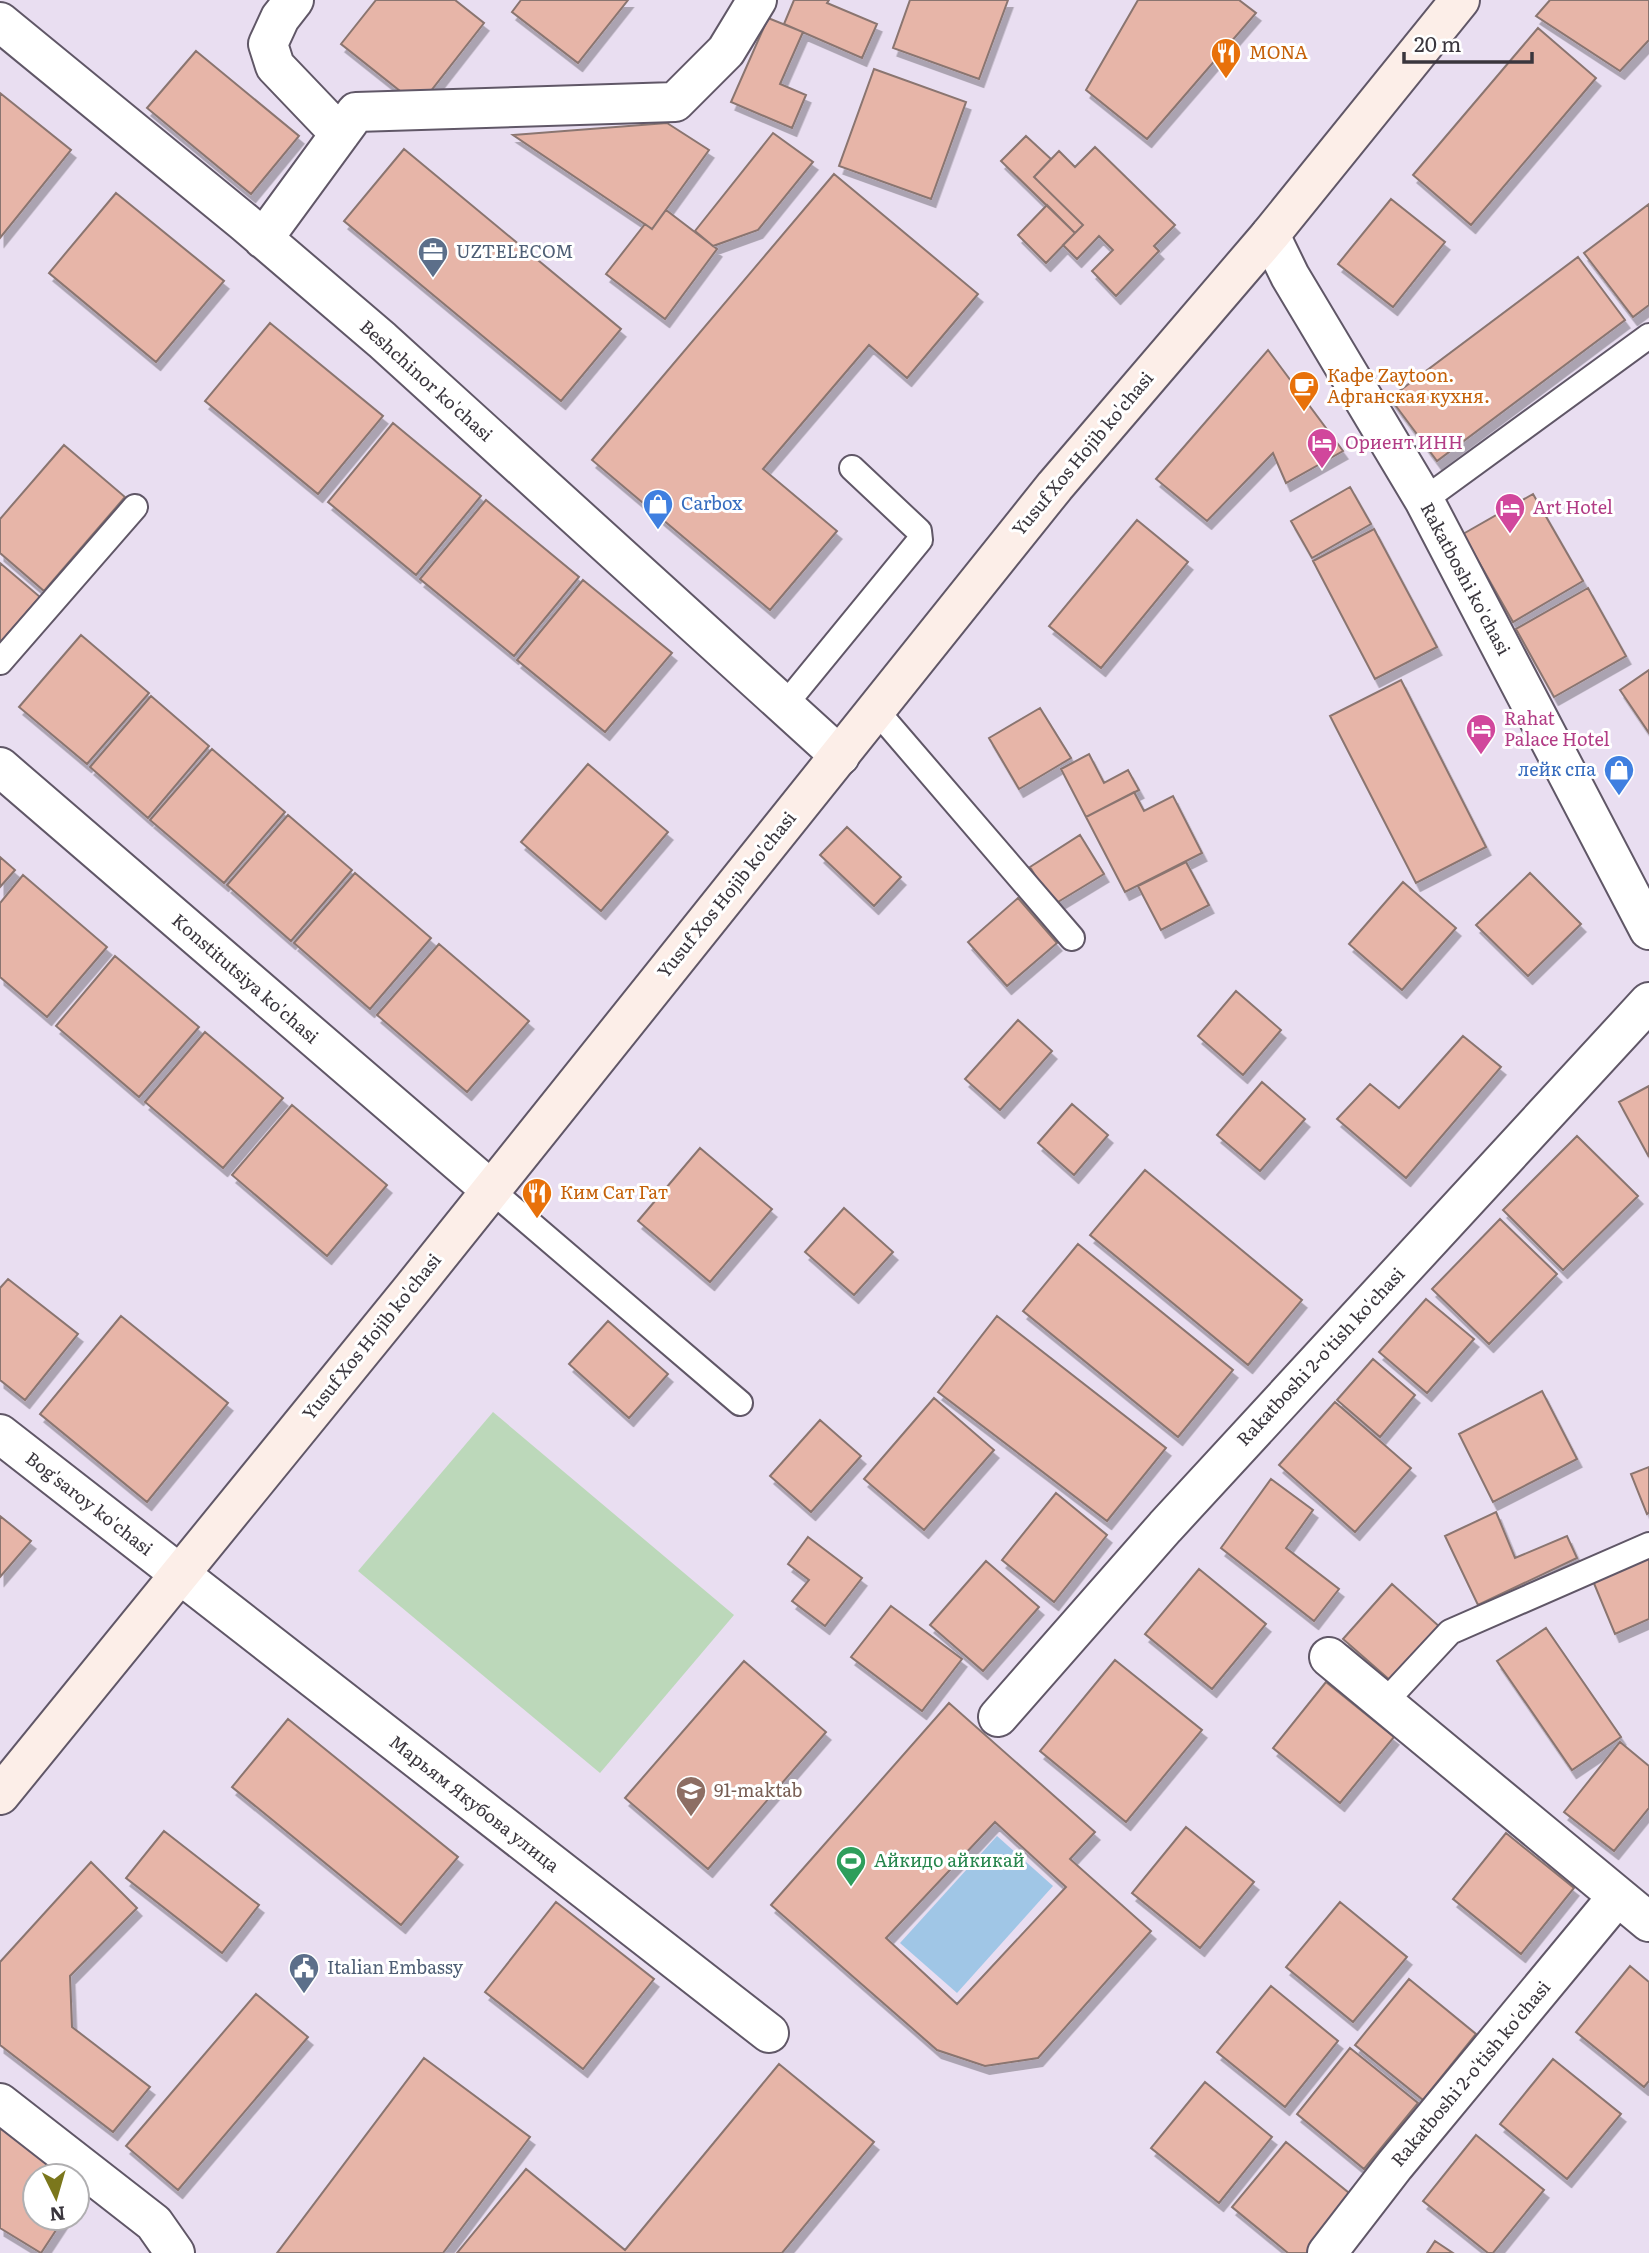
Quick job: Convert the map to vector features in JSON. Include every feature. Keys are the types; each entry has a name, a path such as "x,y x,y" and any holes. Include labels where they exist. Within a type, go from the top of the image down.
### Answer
{"main road":[{"name":"Yusuf Xos Hojib ko'chasi","path":"0,1796 491,1190 1055,486 1270,234 1460,0"}],"street":[{"path":"294,0 280,18 268,44 275,66 340,134"},
{"path":"263,239 356,112 675,102 726,51 757,0"},
{"name":"Beshchinor ko'chasi","path":"0,22 382,340 840,756"},
{"name":"Rakatboshi ko'chasi","path":"1270,234 1290,276 1424,500 1649,930"},
{"name":"Konstitutsiya ko'chasi","path":"0,767 491,1190"},
{"name":"Rakatboshi 2-o'tish ko'chasi","path":"998,1717 1164,1527 1649,1002"},
{"name":"Bog'saroy ko'chasi","path":"0,1434 179,1575"},
{"name":"Марьям Якубова улица","path":"179,1575 769,2033"},
{"path":"1329,1657 1649,1922"},
{"name":"Rakatboshi 2-o'tish ko'chasi","path":"1326,2253 1395,2165 1617,1897"},
{"path":"0,2103 155,2223 175,2253"}],"lane":[{"path":"1424,500 1649,336"},
{"path":"784,706 920,540 919,531 852,468"},
{"path":"0,662 135,507"},
{"path":"875,709 1072,938"},
{"path":"491,1190 740,1402"},
{"path":"1384,1703 1450,1632 1649,1545"}],"green space":[{"path":"493,1412 734,1615 600,1773 358,1571"}],"water":[{"path":"997,1836 1053,1886 957,1993 900,1943"}],"building":[{"path":"376,0 455,0 484,23 419,106 341,44"},
{"path":"521,0 628,0 578,63 512,12"},
{"path":"794,0 829,0 827,3 877,24 862,58 784,24"},
{"path":"910,0 1008,0 979,79 893,48"},
{"path":"1138,0 1239,0 1256,13 1147,139 1086,90"},
{"path":"1550,0 1649,0 1649,40 1620,71 1536,16"},
{"path":"768,18 803,32 780,84 806,95 792,128 731,102"},
{"path":"1538,28 1596,78 1471,225 1413,175"},
{"path":"196,51 299,136 251,194 147,108"},
{"path":"874,69 966,102 931,199 839,166"},
{"path":"0,93 71,150 0,238"},
{"path":"667,123 709,150 652,229 513,135"},
{"path":"773,133 813,162 758,230 713,246 695,231"},
{"path":"1026,136 1051,159 1034,177 1083,225 1075,233 1001,161"},
{"path":"1095,147 1175,225 1154,246 1159,251 1116,296 1092,271 1113,250 1099,236 1077,259 1063,245 1083,225 1034,177 1059,151 1075,167"},
{"path":"404,149 621,329 561,401 344,221"},
{"path":"834,174 978,294 907,378 869,345 763,469 837,531 770,610 592,460"},
{"path":"116,193 224,281 156,362 49,273"},
{"path":"1391,199 1445,242 1393,307 1338,264"},
{"path":"1649,204 1649,305 1633,317 1584,253"},
{"path":"1047,205 1075,233 1046,263 1018,235"},
{"path":"666,210 717,249 665,319 606,274 645,224 652,229"},
{"path":"1578,257 1625,320 1437,461 1390,398"},
{"path":"270,323 383,416 318,494 205,401"},
{"path":"1268,350 1343,451 1286,483 1273,453 1207,521 1156,479"},
{"path":"393,423 481,496 416,575 328,502"},
{"path":"64,445 125,497 44,591 0,553 0,519"},
{"path":"1350,487 1371,524 1312,558 1291,521"},
{"path":"1533,494 1583,581 1513,622 1463,534"},
{"path":"486,500 579,577 514,656 420,579"},
{"path":"1137,520 1188,562 1101,668 1049,626"},
{"path":"1374,529 1437,647 1375,679 1313,561"},
{"path":"0,563 40,597 0,643"},
{"path":"583,580 672,653 605,732 517,660"},
{"path":"1588,588 1626,656 1554,697 1516,629"},
{"path":"81,635 149,693 87,764 19,707"},
{"path":"1649,670 1649,733 1620,690"},
{"path":"1401,680 1486,847 1416,883 1330,716"},
{"path":"151,696 209,746 148,818 90,767"},
{"path":"1040,708 1071,758 1019,789 989,738"},
{"path":"212,749 285,812 224,883 150,820"},
{"path":"1089,754 1104,783 1128,770 1139,790 1086,817 1061,769"},
{"path":"588,764 668,832 601,911 521,842"},
{"path":"1134,792 1144,811 1173,796 1202,853 1125,892 1086,817"},
{"path":"288,815 352,870 291,941 227,885"},
{"path":"847,827 901,877 874,906 820,855"},
{"path":"1080,835 1104,874 1053,905 1030,867"},
{"path":"0,857 15,870 0,887"},
{"path":"1186,862 1209,905 1161,930 1138,886"},
{"path":"355,873 431,938 370,1009 294,943"},
{"path":"1530,873 1581,924 1528,976 1476,925"},
{"path":"23,875 107,947 47,1017 0,977 0,903"},
{"path":"1403,882 1456,928 1402,990 1349,944"},
{"path":"1018,898 1057,943 1007,986 968,942"},
{"path":"439,944 529,1021 467,1092 377,1015"},
{"path":"115,956 199,1027 139,1097 56,1026"},
{"path":"1236,991 1281,1030 1243,1075 1198,1036"},
{"path":"1018,1020 1052,1051 1000,1110 965,1079"},
{"path":"205,1032 283,1098 223,1168 145,1102"},
{"path":"1463,1036 1501,1067 1406,1178 1337,1119 1370,1084 1399,1108"},
{"path":"1262,1082 1305,1119 1260,1171 1217,1135"},
{"path":"1649,1086 1649,1157 1619,1102"},
{"path":"1072,1104 1108,1135 1074,1175 1038,1143"},
{"path":"292,1105 387,1185 327,1256 232,1175"},
{"path":"1577,1136 1638,1196 1563,1270 1503,1210"},
{"path":"700,1148 772,1209 710,1282 638,1221"},
{"path":"1145,1170 1302,1300 1248,1365 1090,1235"},
{"path":"844,1208 893,1252 854,1295 805,1252"},
{"path":"1500,1219 1557,1274 1489,1344 1432,1289"},
{"path":"1078,1244 1233,1370 1178,1437 1023,1311"},
{"path":"8,1279 78,1334 25,1400 0,1380 0,1288"},
{"path":"1426,1299 1474,1339 1427,1393 1379,1352"},
{"path":"121,1316 228,1403 147,1502 40,1414"},
{"path":"997,1316 1166,1448 1107,1521 938,1392"},
{"path":"608,1321 668,1374 629,1418 569,1364"},
{"path":"1373,1359 1415,1395 1380,1437 1337,1400"},
{"path":"1542,1391 1577,1459 1493,1502 1459,1434"},
{"path":"934,1398 994,1450 924,1530 864,1479"},
{"path":"1335,1402 1411,1468 1355,1532 1279,1465"},
{"path":"820,1420 861,1456 811,1512 770,1476"},
{"path":"1649,1467 1649,1513 1647,1514 1631,1474"},
{"path":"1271,1479 1313,1510 1286,1548 1339,1589 1314,1621 1221,1548"},
{"path":"1056,1493 1107,1535 1054,1602 1002,1560"},
{"path":"1496,1512 1515,1558 1567,1536 1577,1558 1478,1605 1445,1536"},
{"path":"0,1516 31,1541 0,1577"},
{"path":"808,1537 862,1578 825,1626 792,1601 809,1580 788,1564"},
{"path":"1649,1557 1649,1619 1615,1634 1593,1581"},
{"path":"986,1561 1039,1607 983,1671 930,1625"},
{"path":"1199,1569 1266,1624 1212,1689 1145,1634"},
{"path":"1392,1584 1441,1628 1392,1682 1343,1639"},
{"path":"891,1606 962,1659 922,1711 851,1657"},
{"path":"1546,1628 1621,1737 1572,1770 1497,1661"},
{"path":"1115,1660 1202,1730 1126,1822 1040,1751"},
{"path":"744,1661 826,1732 708,1869 625,1798"},
{"path":"1326,1682 1394,1737 1340,1803 1273,1748"},
{"path":"949,1703 1095,1832 1070,1859 1151,1931 1038,2058 985,2066 937,2050 771,1905","holes":["995,1822 1066,1887 957,2004 886,1938"]},
{"path":"288,1719 458,1857 401,1925 232,1787"},
{"path":"1620,1742 1649,1766 1649,1808 1614,1851 1564,1812"},
{"path":"1186,1827 1254,1882 1200,1948 1132,1893"},
{"path":"164,1831 259,1905 222,1953 126,1878"},
{"path":"1506,1833 1574,1888 1521,1954 1453,1899"},
{"path":"91,1862 137,1908 70,1976 72,2027 150,2087 113,2132 0,2045 0,1962"},
{"path":"556,1902 654,1979 583,2069 485,1992"},
{"path":"1340,1902 1407,1957 1353,2022 1286,1967"},
{"path":"1630,1966 1649,1982 1649,2081 1644,2087 1576,2032"},
{"path":"1409,1979 1476,2034 1423,2100 1355,2045"},
{"path":"1271,1986 1338,2041 1285,2107 1217,2052"},
{"path":"256,1994 308,2037 178,2190 126,2146"},
{"path":"1350,2048 1418,2103 1364,2169 1297,2114"},
{"path":"424,2058 530,2137 443,2253 277,2253"},
{"path":"1553,2059 1621,2114 1567,2179 1500,2124"},
{"path":"779,2064 874,2142 782,2253 457,2253 526,2169 625,2250"},
{"path":"1205,2082 1272,2137 1219,2203 1151,2148"},
{"path":"0,2128 52,2162 21,2162 21,2232 55,2232 41,2253 0,2228"},
{"path":"1476,2135 1544,2190 1493,2253 1488,2253 1423,2201"},
{"path":"1286,2142 1354,2197 1308,2253 1288,2253 1232,2207"},
{"path":"1435,2241 1453,2253 1427,2253"}],"place":[{"name":"MONA","path":"1226,80"},
{"name":"UZTELECOM","path":"433,279"},
{"name":"Кафе Zaytoon. Афганская кухня.","path":"1304,413"},
{"name":"Ориент ИНН","path":"1322,470"},
{"name":"Carbox","path":"658,531"},
{"name":"Art Hotel","path":"1510,535"},
{"name":"Rahat Palace Hotel","path":"1481,756"},
{"name":"лейк спа","path":"1619,797"},
{"name":"Ким Сат Гат","path":"537,1220"},
{"name":"91-maktab","path":"691,1818"},
{"name":"Айкидо айкикай","path":"851,1888"},
{"name":"Italian Embassy","path":"304,1995"}]}
